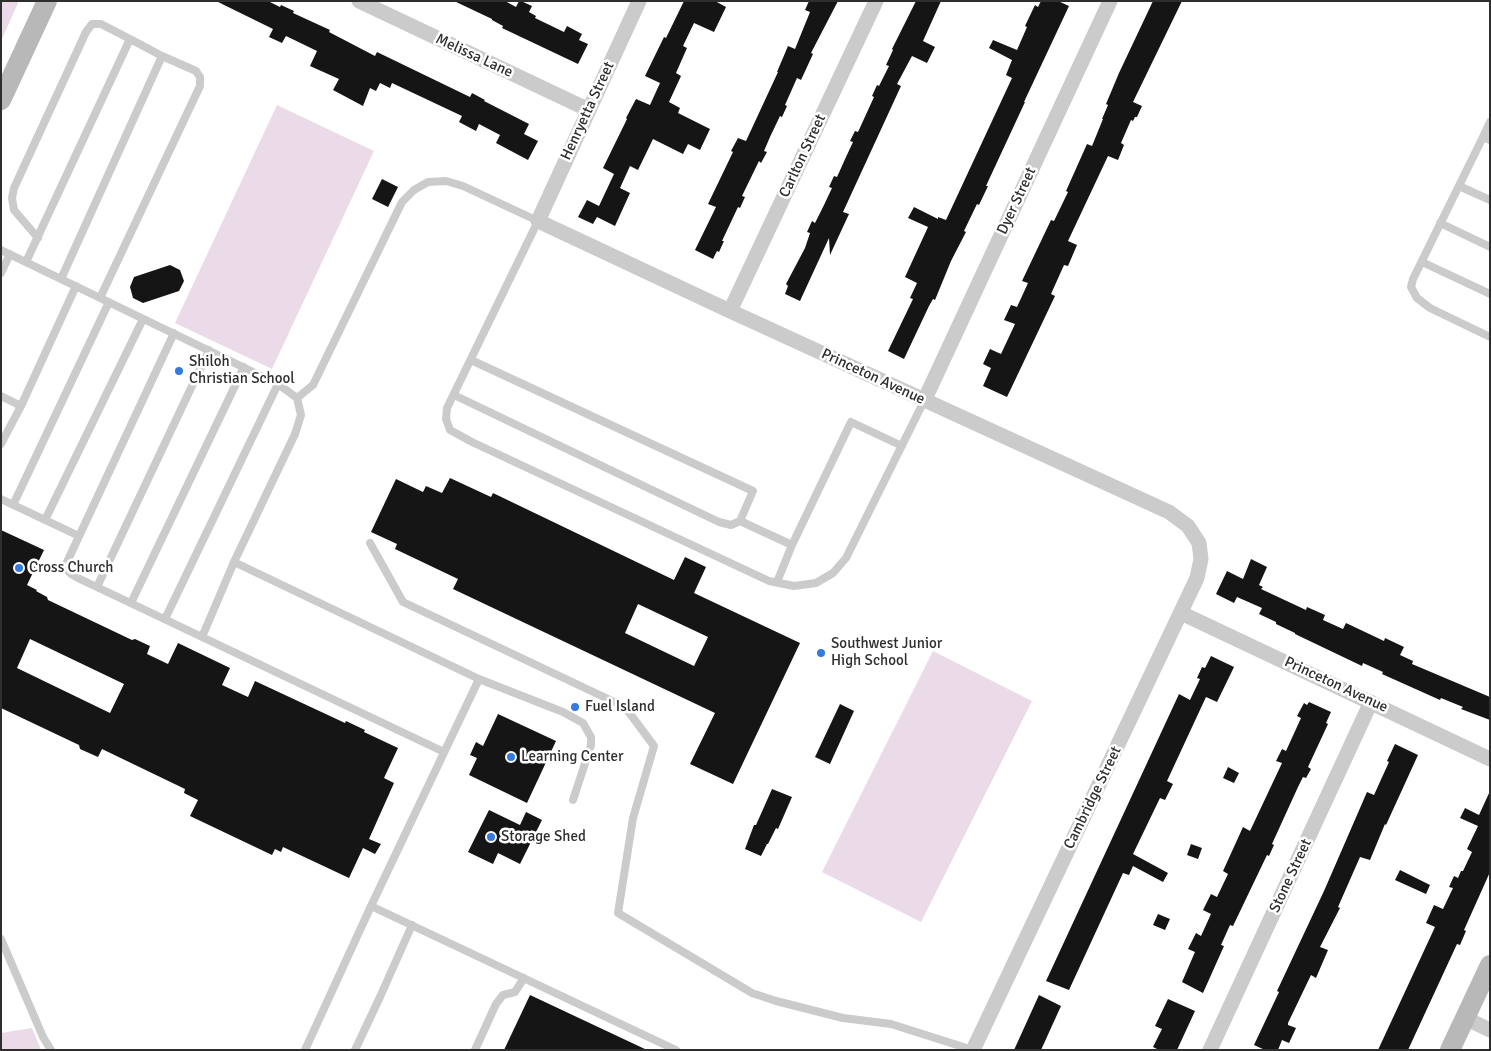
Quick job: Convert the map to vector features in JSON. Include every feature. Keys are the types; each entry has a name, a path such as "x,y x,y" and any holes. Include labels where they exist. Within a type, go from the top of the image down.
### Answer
{"street":[{"path":"1,100 48,1"},
{"name":"Melissa Lane","path":"359,1 589,110"},
{"name":"Henryetta Street","path":"538,221 639,1"},
{"name":"Carlton Street","path":"730,311 876,1"},
{"name":"Dyer Street","path":"924,400 1110,1"},
{"name":"Princeton Avenue","path":"538,221 1168,512 1188,526 1199,543"},
{"name":"Cambridge Street","path":"973,1050 1182,612 1197,578 1201,559 1199,543"},
{"name":"Princeton Avenue","path":"1182,612 1490,759"},
{"name":"Stone Street","path":"1210,1050 1371,702"},
{"path":"1450,1050 1490,965"},
{"path":"1465,1018 1490,1030"}],"lane":[{"path":"38,238 14,210 12,198 14,188 86,32 92,24 101,24 162,56 196,71 200,77 200,86 100,298"},
{"path":"26,262 130,39"},
{"path":"61,279 162,56"},
{"path":"1490,122 1486,139 1440,223 1411,287 1417,298 1430,308 1490,337"},
{"path":"296,398 313,386 402,202 414,190 428,182 446,181 463,186 538,221 447,408 446,419 450,430 769,581 794,586 816,583 833,573 846,558 924,400"},
{"path":"1459,186 1490,200"},
{"path":"1440,223 1490,247"},
{"path":"1,250 278,384 296,398 301,415 295,434 234,562 202,637"},
{"path":"1,273 10,254"},
{"path":"1422,262 1490,294"},
{"path":"1,444 21,406 76,286"},
{"path":"13,505 108,302"},
{"path":"45,520 143,319"},
{"path":"174,334 67,562 67,570 71,574 131,603 444,752"},
{"path":"97,586 209,350"},
{"path":"454,396 719,522 732,525 740,521 753,491 471,360"},
{"path":"131,603 244,368"},
{"path":"165,619 278,384"},
{"path":"1,396 21,406"},
{"path":"777,582 792,545 851,422 902,446"},
{"path":"1,499 79,536"},
{"path":"740,521 792,545"},
{"path":"370,542 403,602 625,707 654,746 634,818 618,913 752,994 843,1018 891,1024 973,1050"},
{"path":"234,562 479,679 563,712 582,723 591,737 591,745 573,800"},
{"path":"305,1050 479,679"},
{"path":"371,906 676,1050"},
{"path":"355,1050 412,925"},
{"path":"1,939 43,1037 51,1050"},
{"path":"475,1050 496,1004 503,995 516,992 524,978"}],"shaded area":[{"path":"1,1 19,1 1,41"},
{"path":"277,105 374,151 272,369 175,323"},
{"path":"933,651 1032,701 921,922 822,872"},
{"path":"32,1028 41,1050 1,1050 1,1033"}],"building":[{"path":"216,1 268,1 280,7 281,5 375,56 377,52 470,97 472,93 529,124 524,134 538,141 528,160 496,143 500,135 479,124 476,131 459,122 462,116 392,83 390,88 380,83 376,91 370,88 363,106 333,90 339,79 310,66 317,51 286,36 282,43 269,37 273,29"},
{"path":"454,1 505,1 516,7 519,1 521,1 532,6 529,12 536,16 535,18 564,32 567,26 582,34 579,40 588,44 578,64 502,28 503,26 492,19"},
{"path":"684,1 715,1 726,7 714,32 694,23 683,46 687,48 676,73 681,76 669,102 680,108 678,113 710,129 700,150 688,144 683,154 653,139 638,170 630,166 620,188 630,193 615,226 597,217 593,224 578,217 587,200 599,206 614,174 603,168 636,99 650,105 660,83 645,76"},
{"path":"809,1 838,1 811,53 813,54 801,80 797,78 785,105 787,106 782,117 780,116 764,151 767,152 761,163 759,161 742,196 745,197 740,208 738,207 722,241 724,241 719,252 717,251 713,259 695,250 716,207 708,204 738,138 746,141 788,46 795,49 810,12 805,10"},
{"path":"916,1 941,1 923,41 935,47 927,63 912,56 897,84 901,86 843,212 849,214 830,255 829,238 800,301 785,294 788,286 786,284 805,248 810,233 807,232 812,221 815,223 824,205 832,188 829,187 834,176 837,177 853,142 850,141 855,131 858,132 874,97 872,96 877,85 879,86 889,66 886,65 892,49"},
{"path":"1041,1 1058,1 1069,6 986,186 988,186 964,231 966,232 951,261 935,300 933,299 929,306 904,359 888,351 913,299 910,298 917,283 905,277 928,227 908,218 914,207 938,219 938,217 946,220 1012,78 1006,75 1012,60 989,48 993,40 1017,50 1035,5 1038,7"},
{"path":"1153,1 1182,1 1133,102 1142,106 1137,117 1133,121 1131,120 1121,143 1124,145 1118,160 1108,156 1068,241 1077,245 1068,266 1064,265 1051,294 1055,296 1007,397 983,386 991,368 983,364 990,349 1001,354 1015,324 1004,320 1011,305 1017,307 1028,283 1022,281 1051,220 1054,221 1068,192 1066,191 1087,144 1092,146 1119,73"},
{"path":"382,179 398,187 388,207 372,199"},
{"path":"170,265 180,270 184,281 179,291 143,303 133,298 130,287 134,277"},
{"path":"450,478 491,497 493,493 674,580 685,557 706,567 694,593 800,643 733,784 690,764 715,713 453,589 458,579 395,549 397,544 371,532 396,479 423,492 426,486 442,493","holes":["638,604 708,637 694,666 625,633"]},
{"path":"1,530 44,550 27,585 47,597 48,600 132,640 135,639 150,646 147,654 168,664 178,643 230,668 222,685 248,697 255,681 345,723 346,721 398,748 384,778 394,783 369,839 381,844 375,854 363,848 349,878 283,847 281,852 275,849 272,855 190,816 198,800 184,793 185,789 102,749 98,757 80,749 79,745 1,708","holes":["30,639 124,684 110,713 17,668"]},
{"path":"1251,559 1267,567 1259,585 1263,587 1261,589 1306,610 1307,607 1325,615 1323,620 1343,629 1346,623 1384,641 1385,638 1404,647 1400,655 1413,661 1412,664 1490,697 1490,720 1382,674 1383,672 1363,663 1362,666 1295,634 1259,614 1262,608 1237,597 1234,603 1216,594 1227,571 1243,579"},
{"path":"1211,656 1234,667 1217,702 1206,697 1167,781 1173,784 1165,800 1160,798 1133,854 1168,873 1163,882 1133,866 1129,875 1123,873 1069,990 1046,981 1179,694 1190,700 1200,679 1197,678 1202,667 1205,668"},
{"path":"1309,702 1331,712 1326,723 1328,724 1308,767 1311,769 1306,778 1303,777 1298,787 1272,844 1274,845 1269,856 1267,855 1233,926 1230,925 1221,945 1224,946 1203,993 1182,982 1195,952 1188,949 1196,933 1201,936 1211,914 1203,910 1211,894 1217,897 1228,874 1223,871 1243,827 1250,831 1282,763 1276,761 1282,749 1286,751 1301,718 1297,716 1304,703 1307,705"},
{"path":"840,704 854,711 830,764 815,757"},
{"name":"Learning Center","path":"498,714 556,741 527,803 469,775 477,758 470,755 476,742 483,746"},
{"path":"1395,744 1418,755 1370,860 1360,857 1338,907 1340,908 1320,947 1328,950 1316,978 1311,975 1288,1023 1288,1025 1296,1028 1289,1043 1282,1040 1278,1050 1265,1050 1254,1045 1367,792 1374,795"},
{"path":"1228,767 1239,773 1234,783 1223,778"},
{"path":"772,789 792,797 778,829 776,828 761,856 745,849 754,825 756,825"},
{"path":"1490,791 1490,872 1464,930 1466,931 1460,945 1457,944 1408,1050 1378,1050 1435,927 1426,923 1434,905 1443,909 1453,888 1449,887 1454,876 1458,878 1472,852 1467,849 1478,826 1460,818 1465,808 1479,815"},
{"path":"489,810 520,825 526,812 542,820 520,864 498,853 493,864 468,852"},
{"path":"1191,844 1202,848 1198,859 1187,855"},
{"path":"1400,870 1430,885 1426,894 1395,880"},
{"path":"1158,914 1170,919 1165,930 1153,925"},
{"path":"530,995 647,1050 504,1050"},
{"path":"1039,995 1061,1006 1041,1050 1014,1050"},
{"path":"1168,999 1195,1011 1177,1050 1159,1050 1153,1047 1162,1029 1155,1026"}],"place":[{"name":"Shiloh Christian School","path":"179,371"},
{"name":"Cross Church","path":"19,568"},
{"name":"Southwest Junior High School","path":"821,653"},
{"name":"Fuel Island","path":"575,707"},
{"name":"Learning Center","path":"511,757"},
{"name":"Storage Shed","path":"491,837"}]}
